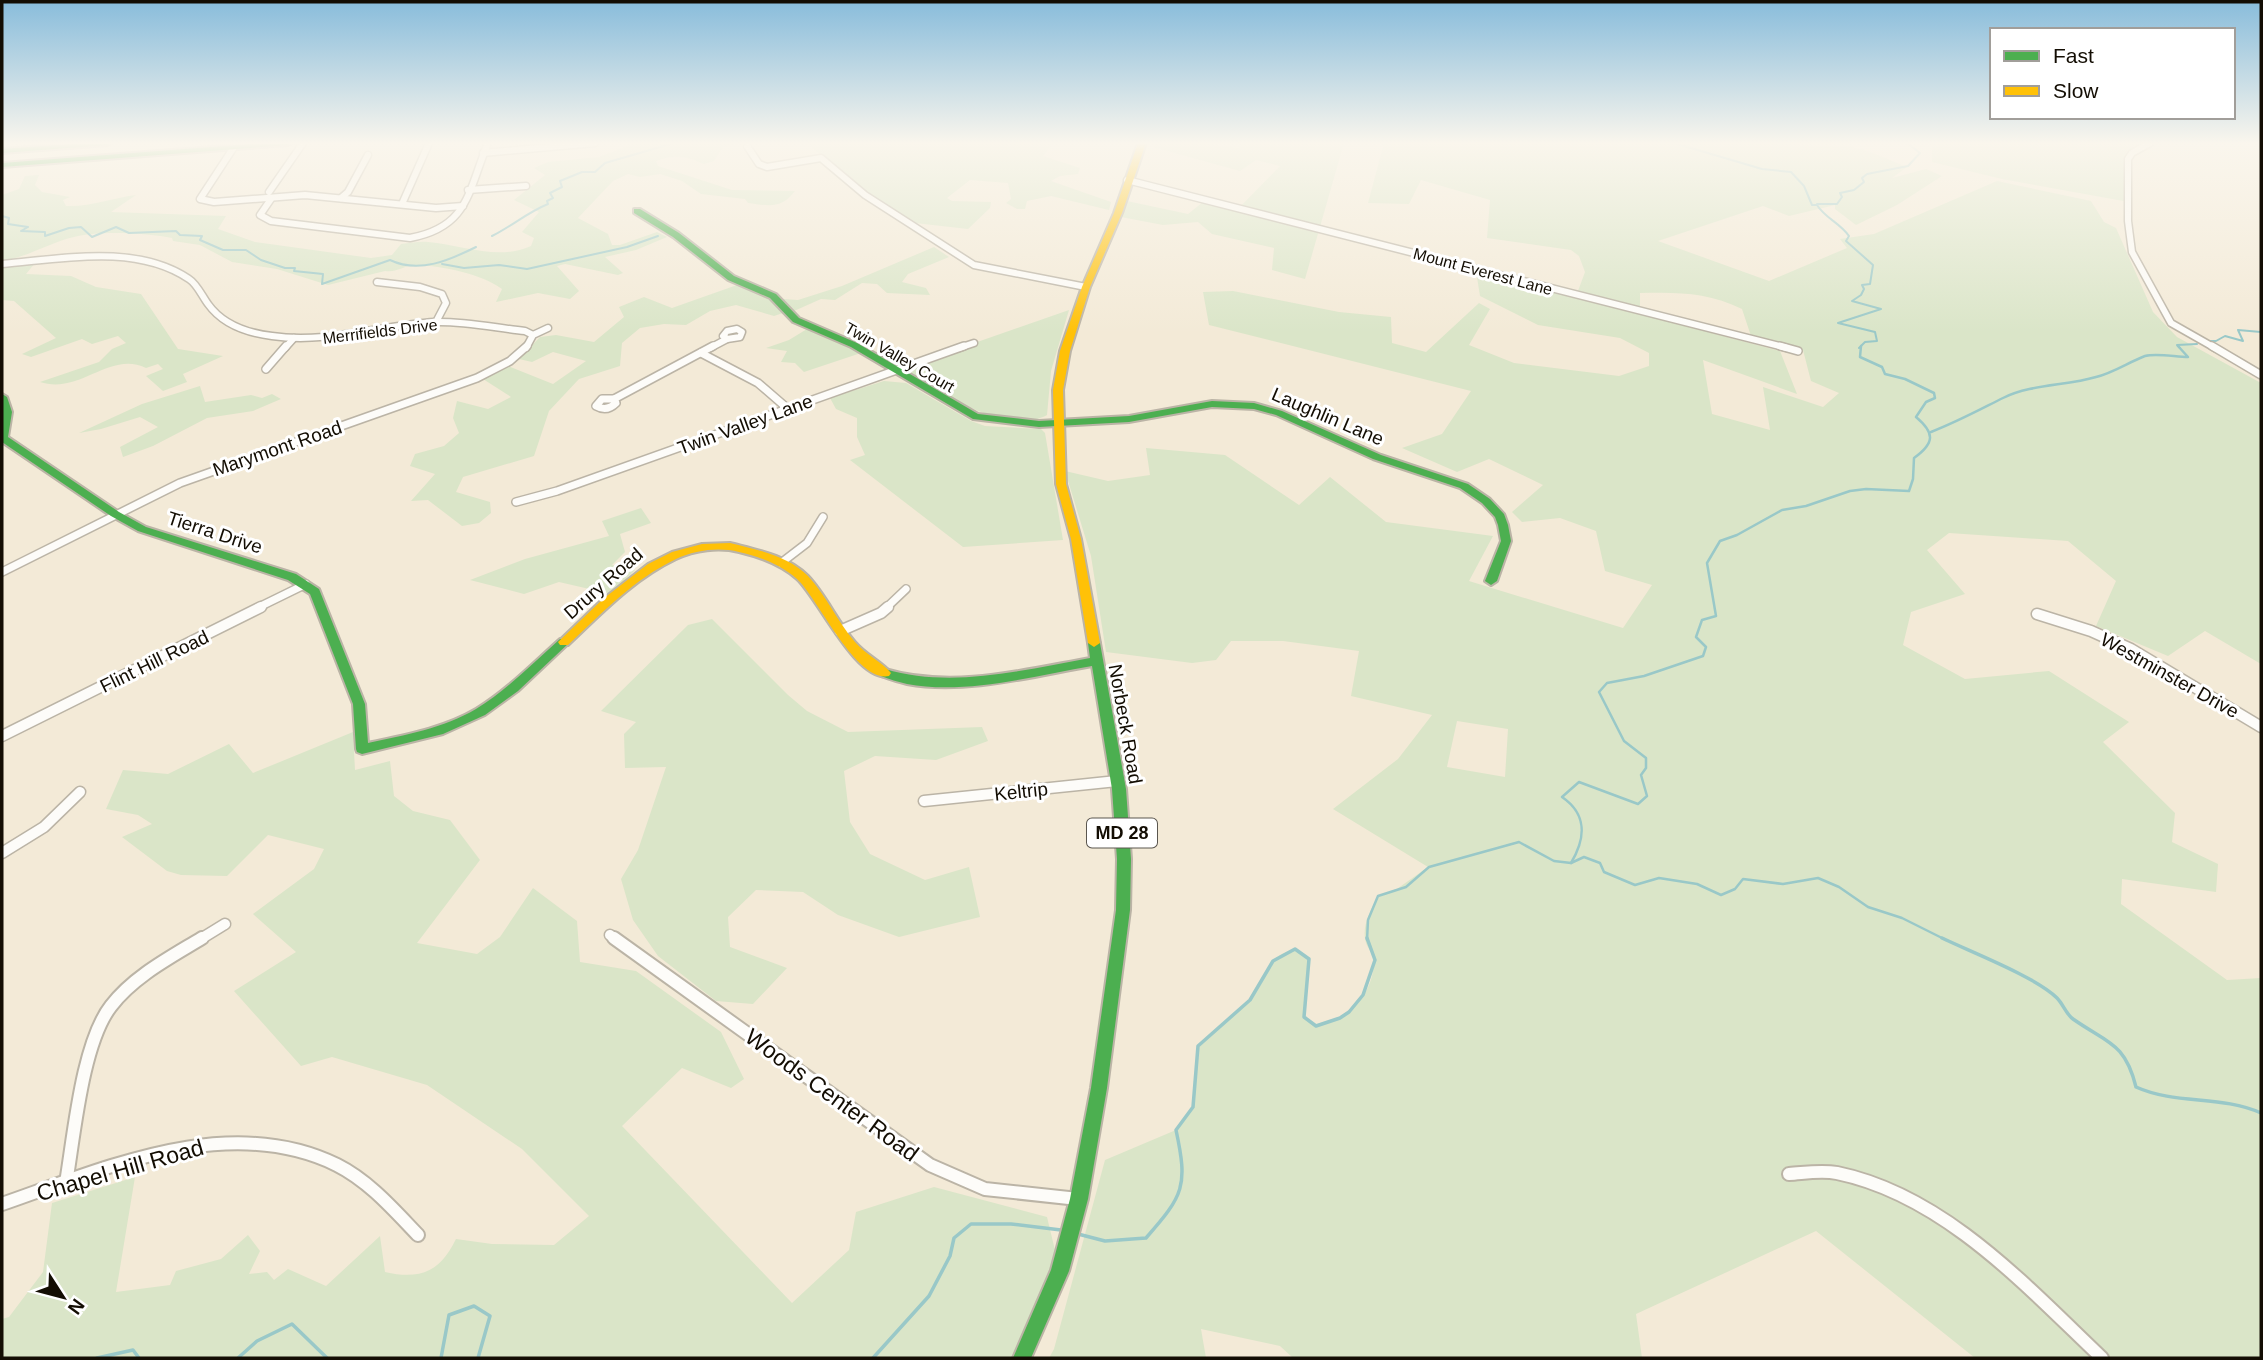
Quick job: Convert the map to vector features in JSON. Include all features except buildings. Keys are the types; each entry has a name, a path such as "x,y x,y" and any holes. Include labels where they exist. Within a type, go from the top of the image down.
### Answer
{"main road":[{"name":"Norbeck Road","path":"1021,1358 1060,1271 1079,1199 1119,955 1124,859 1117,781 1076,539 1061,484 1058,390 1065,351 1086,287 1120,206"},
{"name":"Twin Valley Court","path":"637,211 676,235 731,278 773,296 796,320 854,345 976,416 1003,422 1058,423"},
{"name":"Tierra Drive","path":"2,397 8,412 3,438 115,514 142,529 292,577 306,584"},
{"name":"Laughlin Lane","path":"1058,423 1129,419 1212,404 1254,406 1279,413 1377,457 1464,486 1486,501 1500,516 1506,533 1503,552 1491,581"},
{"name":"Drury Road","path":"306,584 315,592 359,704 362,749 435,733 475,717 498,701 649,567 668,555 704,545 748,549 781,563 807,583 857,654 873,667 901,679 925,682 1096,662"}],"street":[{"path":"264,206 260,215 271,221 410,238 442,230 460,214 463,206"},
{"path":"423,206 457,206"},
{"path":"883,206 974,265 1086,287"},
{"name":"Mount Everest Lane","path":"1231,206 1798,351"},
{"path":"2129,206 2130,242 2138,266 2171,323 2261,375"},
{"name":"Merrifields Drive","path":"2,264 80,256 143,260 164,266 191,280 214,313 228,324 253,333 294,338 355,335 436,322 525,331 533,335"},
{"path":"377,282 420,287 442,294 446,303 436,322"},
{"name":"Marymont Road","path":"2,572 115,514 228,464 477,378 515,357 531,343 533,335 548,328"},
{"path":"265,369 294,338"},
{"path":"614,399 727,339"},
{"name":"Twin Valley Lane","path":"516,502 557,491 974,343"},
{"path":"701,353 758,383 787,408"},
{"path":"781,563 807,543 823,517"},
{"name":"Flint Hill Road","path":"2,736 306,584"},
{"path":"840,631 881,613 906,589"},
{"name":"Westminster Drive","path":"2037,614 2091,631 2131,649 2261,727"},
{"name":"Keltrip","path":"924,802 1117,781"},
{"path":"2,853 44,827 80,792"},
{"path":"66,1183 92,1049 110,1006 140,978 225,923"},
{"name":"Woods Center Road","path":"610,935 930,1165 961,1181 985,1189 1079,1199"},
{"name":"Chapel Hill Road","path":"2,1204 145,1158 196,1146 233,1142 274,1144 309,1153 338,1166 371,1189 418,1235"},
{"path":"1789,1174 1818,1171 1838,1173 1873,1182 1920,1205 1964,1234 2102,1358"}],"green space":[{"path":"2,206 119,206 111,212 226,216 218,229 255,242 371,258 392,255 401,244 422,242 480,251 519,250 531,246 534,238 522,232 539,212 527,206 589,206 578,218 608,234 612,245 620,245 657,232 667,237 636,250 605,257 623,273 618,275 565,264 557,266 579,291 570,299 538,293 496,302 502,289 484,279 450,269 409,266 328,285 277,269 232,262 200,245 150,235 84,235 2,261"},
{"path":"890,206 990,206 968,229 915,223"},
{"path":"1125,206 1153,206 1188,214 1197,206 1219,206 1236,211 1240,206 1326,206 1305,279 1272,270 1274,248 1212,234 1198,222 1163,225 1121,217"},
{"path":"1489,206 1762,206 1658,241 1769,281 1847,248 1840,239 1874,234 1938,206 2094,206 2104,222 2116,228 2153,312 2177,337 2261,383 2261,664 2205,631 2168,656 2096,626 2116,581 2068,541 1949,533 1927,550 1965,594 1911,612 1903,645 1965,679 2049,671 2129,722 2103,742 2175,813 2172,842 2218,864 2216,892 2122,879 2121,904 2227,980 2261,978 2261,1358 1975,1358 1816,1231 1636,1314 1642,1358 1293,1358 1280,1346 1201,1329 1206,1358 1049,1358 1054,1349 1105,1160 1176,1130 1193,1107 1198,1046 1250,999 1272,961 1295,949 1309,959 1304,1017 1316,1026 1338,1019 1363,996 1374,963 1365,937 1372,907 1378,896 1394,891 1428,867 1333,809 1398,759 1432,715 1351,696 1359,651 1283,641 1231,641 1216,660 1192,663 1106,652 1091,556 1065,471 1108,481 1150,475 1146,448 1225,455 1299,505 1330,477 1386,522 1493,536 1469,581 1623,628 1652,585 1605,571 1596,531 1560,518 1522,522 1512,512 1543,485 1489,459 1457,472 1402,448 1442,434 1471,391 1209,325 1203,292 1233,291 1339,312 1391,317 1392,343 1426,352 1479,303 1490,309 1469,345 1514,363 1619,376 1649,366 1649,353 1620,338 1538,325 1480,296 1476,271 1780,351 1797,394 1703,360 1712,414 1770,430 1763,387 1823,407 1839,393 1811,381 1803,350 1751,336 1742,309 1729,303 1692,294 1640,293 1640,308 1578,291 1585,272 1579,256 1571,250 1487,238","holes":["1457,721 1508,729 1505,777 1447,767"]},
{"path":"1764,206 1829,206 1789,216"},
{"path":"1835,206 1894,206 1856,225"},
{"path":"934,247 949,257 908,274 902,282 926,288 930,295 887,293 877,284 862,283 835,300 821,299 794,311 783,299 798,300 842,286"},
{"path":"35,263 26,274 71,276 96,287 141,294 178,349 223,356 183,374 187,382 163,391 146,376 163,369 158,364 146,368 120,364 68,383 40,382 99,362 112,349 126,343 118,336 92,344 82,339 31,357 22,354 56,338 14,301 2,300 2,265"},
{"path":"737,285 768,299 783,313 774,316 736,305 710,311 686,325 664,324 640,328 622,343 620,366 579,379 549,411 534,456 463,477 456,492 490,502 491,513 479,523 462,526 428,500 411,501 435,474 410,466 415,454 444,446 459,433 453,418 457,401 488,409 511,397 483,379 508,366 553,384 586,361 553,352 532,362 519,359 540,337 556,335 594,342 624,317 619,307 644,297 672,308"},
{"path":"1069,310 1051,371 1047,415 1031,420 993,416 952,399 903,368"},
{"path":"807,329 861,353 804,372 795,363 781,362 787,351 766,348 789,340"},
{"path":"884,381 906,383 971,421 985,426 1041,429 1045,433 1063,540 963,547 850,460 865,455 857,437 857,418 836,409 830,398"},
{"path":"200,386 205,402 251,395 262,398 272,394 281,399 253,411 207,418 153,446 123,457 120,447 158,427 140,417 79,433 142,404"},
{"path":"641,508 651,523 620,534 625,552 612,565 635,570 611,594 559,582 524,594 470,580 525,559 609,536 602,521"},
{"path":"712,619 807,711 848,732 982,727 988,741 936,760 875,756 844,771 850,822 870,854 925,880 969,867 980,917 899,937 838,915 803,892 756,890 728,917 730,947 787,968 753,1004 716,1001 658,956 633,920 621,879 638,850 666,767 625,768 624,734 636,722 601,711 688,625"},
{"path":"353,732 355,770 390,761 394,796 413,811 450,820 480,860 417,943 477,954 500,937 533,888 577,921 580,962 636,971 721,1032 744,1079 731,1088 682,1068 622,1126 792,1303 849,1250 856,1212 934,1187 1047,1217 1060,1271 1022,1358 2,1358 2,1319 9,1317 43,1272 52,1203 135,1177 116,1292 170,1285 176,1271 221,1259 248,1235 260,1251 249,1274 267,1272 274,1280 288,1269 326,1286 380,1236 385,1272 409,1275 428,1271 436,1266 456,1239 492,1244 554,1245 589,1216 522,1149 427,1085 332,1057 301,1066 234,991 296,952 253,914 314,869 324,849 268,835 227,876 181,875 167,871 122,837 152,824 138,815 106,809 123,770 168,774 229,744 253,773"}],"waterway":[{"path":"492,236 543,206"},
{"path":"1818,206 1845,231 1849,236 1846,241 1873,265 1870,284 1862,285 1864,289 1861,295 1852,301 1881,309 1838,323 1875,332 1877,341 1865,342 1861,346"},
{"path":"2,216 9,218 8,224 28,227 21,231 45,232 45,236 81,227 92,237 116,227 129,233 176,231 180,235 202,236 200,240 223,250 246,250 261,260 285,268 295,268 294,271 323,274 322,284 390,260 412,266 434,264 476,247"},
{"path":"442,264 464,268 499,265 527,269 627,247 658,236"},
{"path":"2206,341 2216,341 2225,336 2243,341 2238,330 2261,332"},
{"path":"2178,346 2197,344"},
{"path":"1571,863 1579,845 1582,827 1576,811 1562,797 1579,782 1638,804 1647,796 1641,775 1646,768 1646,758 1624,741 1599,692 1607,683 1644,676 1703,656 1706,647 1696,637 1702,620 1716,616 1707,563 1720,541 1737,535 1782,510 1806,506 1850,491 1909,491 1913,479 1914,458 1926,448 1930,438 1927,428 1916,417 1926,402 1935,398 1934,393 1905,379 1885,374 1882,367 1860,357 1861,346"},
{"path":"1931,432 2014,393 2096,377 2145,356 2188,357 2178,346"},
{"path":"1367,938 1368,920 1378,896 1406,887 1429,867 1519,842 1554,861 1571,863"},
{"path":"1571,863 1584,857 1600,863 1604,872 1635,885 1659,878 1697,884 1721,895 1735,889 1743,879 1783,884 1818,878 1839,887 1868,907 1902,918 1942,938"},
{"path":"1078,1234 1105,1241 1146,1238 1168,1211 1180,1189 1182,1164 1176,1130 1193,1107 1198,1046 1250,1000 1273,961 1295,949 1309,959 1304,1017 1316,1026 1340,1018 1349,1012 1363,995 1375,960 1367,938"},
{"path":"1942,938 2019,973 2047,990 2057,998 2073,1019 2120,1052 2132,1072 2136,1087 2151,1093 2230,1104 2261,1113"},
{"path":"1942,938 1946,940"},
{"path":"873,1358 929,1296 950,1256 954,1238 971,1224 1011,1224 1061,1230"},
{"path":"441,1358 449,1315 474,1306 490,1316 478,1358"},
{"path":"238,1358 257,1341 292,1324 327,1358"},
{"path":"97,1358 133,1350 139,1358"}],"traffic: fast":[{"path":"637,211 676,235 731,278 773,296 796,320 854,345 976,417 1039,424 1129,419 1212,404 1254,406 1279,413 1377,457 1464,486 1486,501 1500,516 1503,525 1506,541 1491,581"},
{"path":"2,397 7,412 3,438 115,514 142,529 292,577 315,592 359,704 362,749 438,731 481,712 513,688 564,642"},
{"path":"1022,1358 1060,1271 1079,1199 1099,1088 1123,910 1124,859 1119,789 1094,643"},
{"path":"885,673 906,679 960,682 1096,661"}],"traffic: slow":[{"path":"1094,643 1076,539 1061,484 1058,390 1065,351 1086,287 1120,206"},
{"path":"564,642 629,583 652,567 676,554 702,547 730,547 760,554 799,574 851,645 861,656 885,673"}]}
